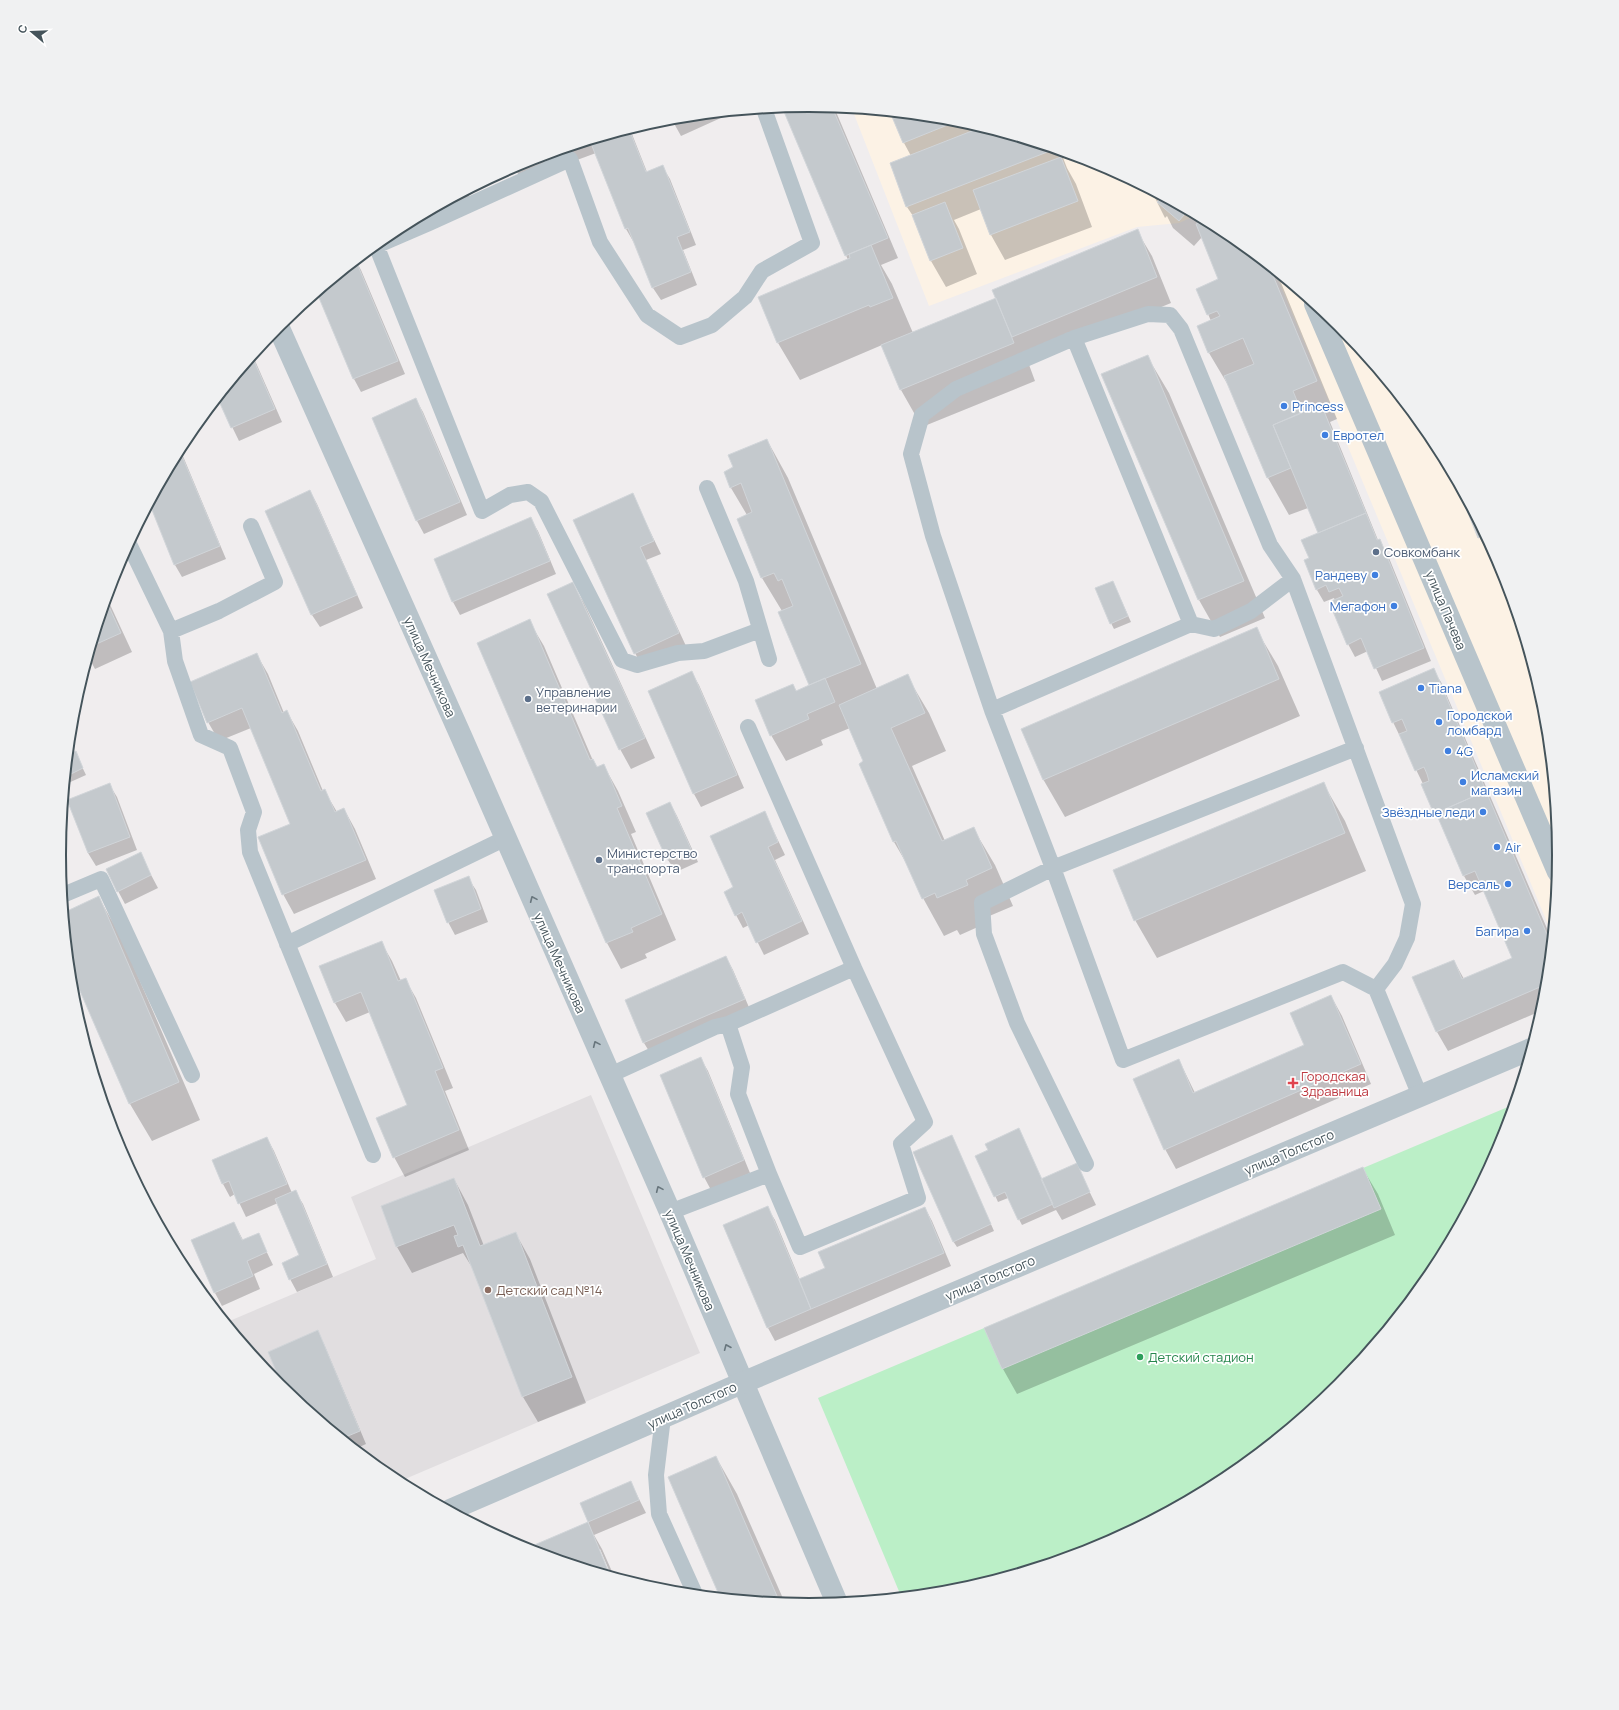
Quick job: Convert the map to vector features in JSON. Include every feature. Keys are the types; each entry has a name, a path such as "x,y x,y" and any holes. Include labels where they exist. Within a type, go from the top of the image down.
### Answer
{"street":[{"name":"улица Пачева","path":"1321,316 1553,860"},
{"name":"улица Мечникова","path":"281,332 506,838 670,1212 835,1597"},
{"name":"улица Толстого","path":"455,1508 742,1383 1527,1050"}],"lane":[{"path":"425,219 570,159 600,242 647,315 680,337 712,325 745,296 762,271 812,243 765,113"},
{"path":"378,250 482,511 516,494 528,492 541,501 622,660 637,665 678,653 704,651 760,630"},
{"path":"1376,989 1395,964 1407,938 1413,904 1293,579 1270,545 1181,329 1170,315 1148,314 1074,338 956,389 922,415 911,454 933,536 992,710 1053,868 1123,1060 1343,972 1376,989 1420,1096"},
{"path":"1074,338 1191,624"},
{"path":"707,488 746,581 769,660"},
{"path":"171,631 219,611 275,582 251,526"},
{"path":"132,550 171,631 175,661 201,735 230,748 254,812 248,830 250,852 373,1155"},
{"path":"992,710 1191,624 1214,629 1251,611 1293,579"},
{"path":"728,1024 742,1067 738,1094 769,1174 800,1247 918,1198 901,1144 925,1122 854,968 748,727"},
{"path":"1086,1164 1017,1023 984,934 982,903 1053,868 1356,748"},
{"path":"287,944 506,838"},
{"path":"68,893 101,879 192,1075"},
{"path":"610,1076 715,1027 728,1024 854,968"},
{"path":"670,1212 769,1174"},
{"path":"663,1417 656,1475 659,1514 693,1589"}],"shaded area":[{"path":"854,113 907,118 955,126 1002,137 1048,151 1094,168 1138,188 1191,217 1179,223 1137,227 929,306"},
{"path":"1277,277 1300,296 1335,329 1399,402 1428,442 1453,483 1476,526 1496,570 1514,616 1528,663 1539,710 1547,758 1553,855 1549,927"},
{"name":"Детский сад №14","path":"591,1095 700,1353 405,1479 357,1445 319,1414 284,1381 230,1321 376,1259 351,1197"}],"green space":[{"name":"Детский стадион","path":"1509,1106 1476,1184 1453,1227 1428,1268 1399,1308 1335,1381 1300,1414 1262,1445 1223,1473 1181,1499 1138,1522 1094,1542 1048,1559 1002,1573 955,1584 900,1593 818,1398"}],"building":[{"path":"784,113 834,113 888,238 845,256"},
{"path":"892,116 948,125 903,143"},
{"path":"973,130 1002,137 1049,151 906,207 890,163"},
{"path":"631,134 646,172 663,165 690,232 677,237 691,272 652,288 628,228 625,229 591,145"},
{"path":"1061,157 1078,201 990,235 973,190"},
{"path":"1160,200 1185,214 1179,221 1157,202"},
{"path":"945,202 963,248 930,261 912,215"},
{"path":"1199,222 1223,237 1272,273 1317,381 1293,391 1302,413 1273,425 1291,468 1267,478 1224,376 1254,364 1243,338 1208,353 1197,326 1220,316 1217,311 1207,315 1196,289 1218,279 1196,224"},
{"path":"1138,229 1157,277 1012,337 992,290"},
{"path":"871,245 893,298 870,307 869,305 777,343 758,297 850,258 849,254"},
{"path":"358,265 398,361 353,379 318,297"},
{"path":"996,298 1014,343 900,390 881,345"},
{"path":"1148,355 1244,581 1198,600 1101,374"},
{"path":"254,361 275,409 231,428 220,403"},
{"path":"416,398 460,502 416,521 372,418"},
{"path":"1321,404 1366,513 1318,533 1273,425"},
{"path":"767,439 861,664 809,685 778,612 793,606 782,579 778,581 774,573 761,578 737,519 752,512 741,483 730,488 724,472 733,467 728,455"},
{"path":"182,456 220,546 174,565 152,510"},
{"path":"310,490 357,595 311,615 265,511"},
{"path":"633,493 654,541 640,547 679,633 634,654 573,520"},
{"path":"1465,505 1481,537 1478,538"},
{"path":"1366,513 1377,540 1380,539 1424,648 1374,669 1361,638 1347,645 1329,602 1343,596 1339,588 1329,592 1326,585 1316,590 1304,560 1309,558 1301,540"},
{"path":"531,517 550,561 452,602 434,559"},
{"path":"1113,581 1128,616 1110,624 1095,588"},
{"path":"573,582 645,738 619,750 547,594"},
{"path":"109,606 121,633 97,644"},
{"path":"530,619 590,760 593,759 597,767 604,764 622,806 617,808 662,914 631,928 633,932 606,943 477,643"},
{"path":"1257,627 1279,679 1043,780 1021,729"},
{"path":"257,653 282,713 287,710 321,791 325,789 335,812 344,808 366,860 282,895 258,837 290,824 242,708 207,723 190,682"},
{"path":"1434,668 1486,791 1434,814 1421,784 1429,781 1424,767 1415,771 1399,734 1407,731 1402,719 1392,723 1379,692"},
{"path":"692,671 737,775 693,794 648,691"},
{"path":"908,674 925,713 891,728 942,841 974,827 992,868 966,880 968,885 937,898 935,893 922,899 896,841 893,842 859,764 863,761 839,705"},
{"path":"825,678 835,702 807,714 809,719 770,736 755,700 793,684 796,691"},
{"path":"76,751 83,768 71,774 72,758 73,752"},
{"path":"1324,782 1345,833 1134,921 1113,870"},
{"path":"110,783 130,837 88,853 68,803 69,799"},
{"path":"1486,791 1548,937 1541,986 1436,1032 1412,977 1454,960 1462,979 1512,958 1475,871 1463,876 1436,813"},
{"path":"670,802 691,849 667,860 646,813"},
{"path":"765,811 778,842 768,847 802,921 756,943 742,912 735,916 724,892 733,887 710,836"},
{"path":"141,852 151,875 117,892 106,869"},
{"path":"469,876 481,909 447,923 434,890"},
{"path":"99,896 179,1082 129,1104 78,985 72,952 69,910"},
{"path":"382,941 398,981 406,978 443,1068 435,1071 459,1130 393,1158 376,1118 407,1105 361,992 334,1003 319,966"},
{"path":"726,956 745,999 643,1043 625,1000"},
{"path":"1331,995 1361,1064 1164,1150 1133,1079 1179,1059 1193,1093 1304,1045 1290,1013"},
{"path":"701,1057 744,1160 703,1178 660,1075"},
{"path":"1019,1128 1053,1204 1018,1220 1005,1192 994,1197 975,1156 988,1150 985,1144"},
{"path":"952,1135 991,1224 953,1242 913,1152"},
{"path":"267,1137 287,1184 238,1204 229,1181 222,1184 212,1160"},
{"path":"1077,1163 1090,1192 1054,1208 1041,1179"},
{"path":"1363,1167 1381,1209 1002,1369 984,1328"},
{"path":"454,1178 480,1246 516,1232 572,1377 522,1397 463,1245 458,1247 454,1236 458,1235 454,1225 396,1247 381,1206"},
{"path":"296,1190 327,1264 289,1280 282,1263 299,1255 275,1199"},
{"path":"768,1206 811,1309 767,1328 723,1225"},
{"path":"925,1207 944,1253 811,1309 799,1279 825,1268 818,1252"},
{"path":"234,1222 242,1240 259,1233 267,1252 247,1261 253,1276 214,1293 191,1240"},
{"path":"318,1330 360,1431 347,1437 319,1414 277,1373 268,1352"},
{"path":"716,1456 778,1597 718,1593 668,1477"},
{"path":"631,1481 639,1500 588,1522 580,1503"},
{"path":"588,1522 608,1570 571,1559 534,1545"}],"place":[{"name":"Princess","path":"1284,406"},
{"name":"Евротел","path":"1325,435"},
{"name":"Совкомбанк","path":"1376,552"},
{"name":"Рандеву","path":"1375,575"},
{"name":"Мегафон","path":"1394,606"},
{"name":"Tiana","path":"1421,688"},
{"name":"Управление ветеринарии","path":"528,699"},
{"name":"Городской ломбард","path":"1439,722"},
{"name":"4G","path":"1448,751"},
{"name":"Исламский магазин","path":"1463,782"},
{"name":"Звёздные леди","path":"1483,812"},
{"name":"Air","path":"1497,847"},
{"name":"Министерство транспорта","path":"599,860"},
{"name":"Версаль","path":"1508,884"},
{"name":"Багира","path":"1527,931"},
{"name":"Городская Здравница","path":"1293,1083"},
{"name":"Детский сад №14","path":"488,1290"},
{"name":"Детский стадион","path":"1140,1357"}]}
